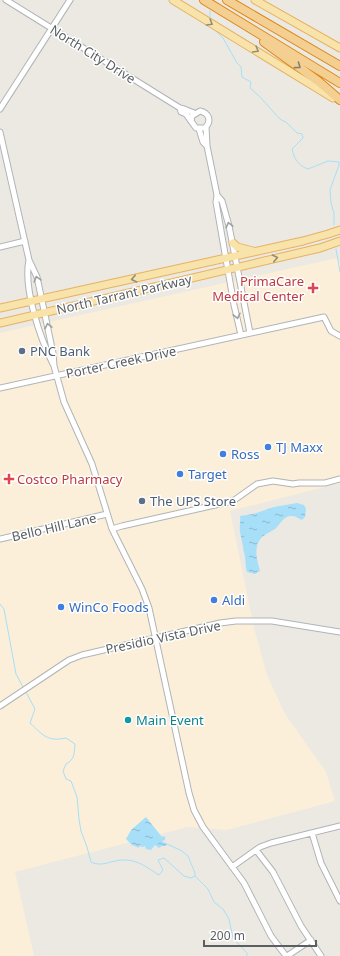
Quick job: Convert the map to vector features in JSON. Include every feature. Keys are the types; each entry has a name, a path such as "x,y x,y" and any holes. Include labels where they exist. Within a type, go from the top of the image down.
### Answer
{"highway":[{"path":"204,0 340,83"},
{"path":"227,0 340,66"},
{"path":"234,18 266,44 318,80 340,101"},
{"path":"300,42 340,61"}],"main road":[{"path":"173,0 340,101"},
{"path":"255,0 340,48"},
{"name":"North Tarrant Parkway","path":"0,308 255,252 322,236 340,230"},
{"name":"North Tarrant Parkway","path":"0,323 320,248 340,241"},
{"path":"233,243 237,247 255,252"}],"street":[{"name":"North City Drive","path":"6,0 180,108 194,113"},
{"path":"0,109 70,0"},
{"name":"North City Drive","path":"180,108 181,112 186,114 191,121"},
{"path":"206,127 199,129 193,127 191,118 194,113 200,111 207,115 209,121 206,127 206,146 217,195 216,202 229,269 234,305 241,335"},
{"path":"199,129 203,142 206,146"},
{"path":"0,132 29,260 37,277 53,353 56,376 70,418 92,464 112,529 142,589 149,608 194,810 203,827 250,893 271,936 287,956 310,940"},
{"path":"217,195 222,201 233,243 250,333"},
{"path":"0,247 25,241"},
{"path":"29,260 27,276 35,315 40,335 54,366"},
{"name":"Porter Creek Drive","path":"0,388 324,317 330,331 340,336"},
{"path":"112,529 233,501 258,484 273,481 293,484 326,483 340,479"},
{"name":"Bello Hill Lane","path":"0,539 107,514"},
{"name":"Presidio Vista Drive","path":"0,706 69,660 82,654 220,623 272,621 340,632"},
{"path":"232,867 256,850 271,843 340,826"},
{"path":"312,833 320,863 340,901"},
{"path":"256,850 273,872 290,907 310,940 322,956"}],"shaded area":[{"path":"337,258 340,264 340,483 230,511 254,628 267,675 285,714 326,772 335,801 227,830 188,827 15,872 34,956 0,956 0,333"}],"water":[{"path":"297,503 304,505 306,509 305,517 302,520 294,516 287,517 276,528 262,537 256,550 260,571 255,574 247,572 240,532 240,516 253,514 274,507"},
{"path":"146,817 162,837 165,836 165,840 162,841 167,844 166,846 159,848 155,845 151,850 146,849 145,846 139,846 139,848 132,845 126,839 131,830"}],"waterway":[{"path":"210,11 210,19"},
{"path":"215,30 223,38 237,63 241,67 242,77 251,82 250,88 280,119 287,123 297,133 302,134 303,138 292,149 294,156 300,164 308,169 328,161 339,162 330,190 331,203 334,213 334,225"},
{"path":"336,249 340,272"},
{"path":"0,604 4,609 16,674 23,687"},
{"path":"26,692 35,709 30,723 38,731 50,738 66,738 75,744 73,758 66,764 63,771 66,779 71,781 77,797 81,831 91,862 95,864 103,864 121,860 130,860 143,865 159,875 163,870 158,860 164,858 184,876 191,878 195,876"},
{"path":"167,844 182,851 188,856 195,876 208,889 214,902 223,909 229,919 233,938 247,953 247,956"}],"place":[{"name":"PrimaCare Medical Center","path":"313,288"},
{"name":"PNC Bank","path":"22,351"},
{"name":"TJ Maxx","path":"268,447"},
{"name":"Ross","path":"223,454"},
{"name":"Target","path":"180,474"},
{"name":"Costco Pharmacy","path":"9,479"},
{"name":"The UPS Store","path":"142,501"},
{"name":"Aldi","path":"214,600"},
{"name":"WinCo Foods","path":"61,607"},
{"name":"Main Event","path":"128,720"}]}
